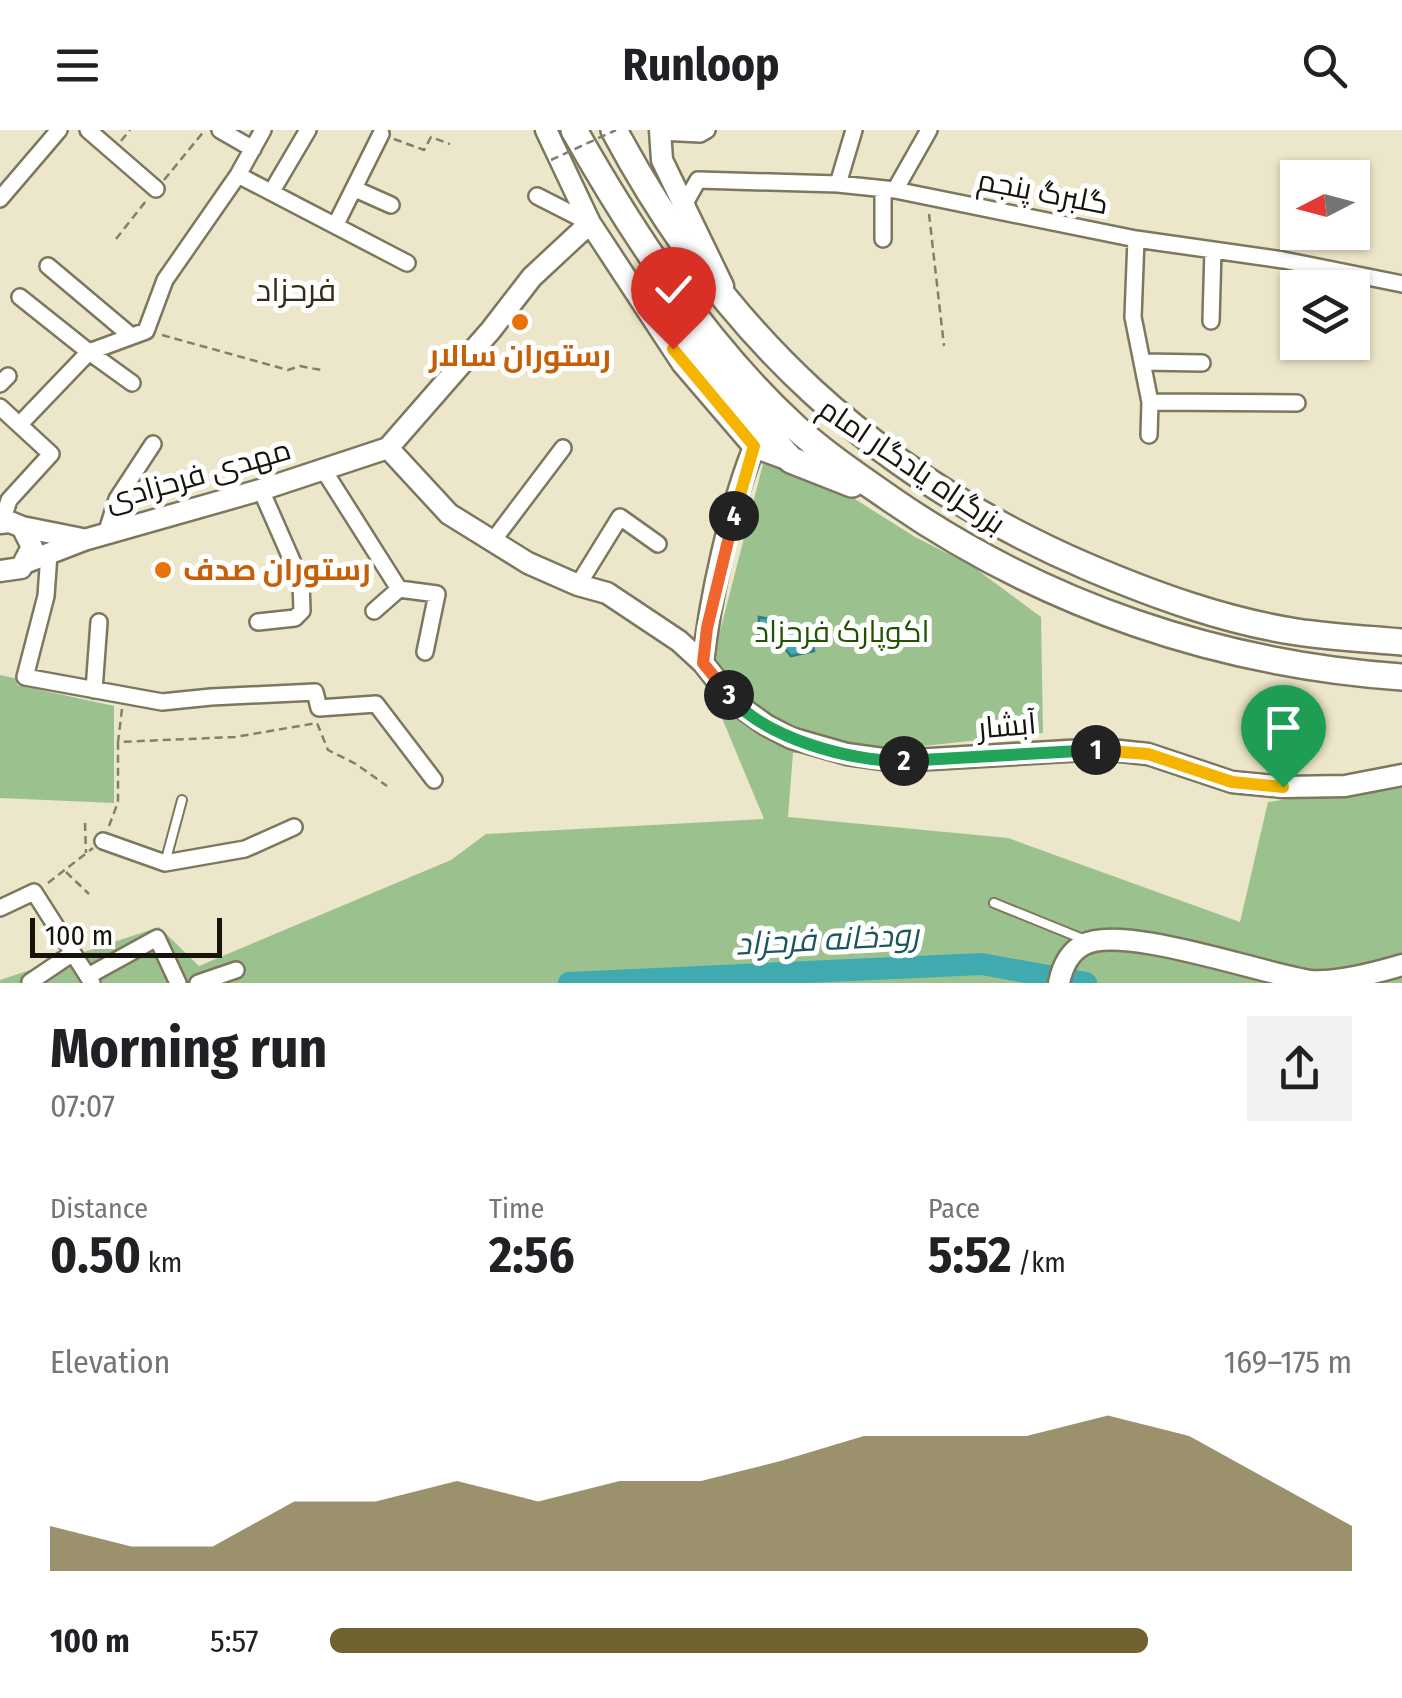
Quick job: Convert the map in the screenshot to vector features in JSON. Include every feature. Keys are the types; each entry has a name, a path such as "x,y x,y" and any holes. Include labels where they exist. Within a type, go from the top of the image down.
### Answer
{"highway":[{"name":"بزرگراه یادگار امام","path":"574,130 634,232 702,324 762,394 833,459 951,540 1054,592 1192,643 1318,670 1402,677"},
{"name":"بزرگراه یادگار امام","path":"615,130 662,214 730,302 797,378 879,450 931,486 1033,543 1120,581 1246,622 1296,632 1402,642"},
{"path":"634,232 692,346 790,460 889,498"}],"street":[{"path":"0,200 59,130"},
{"path":"88,130 156,189"},
{"path":"220,130 253,149"},
{"path":"20,424 89,352 138,333 165,280 238,175 263,130"},
{"path":"272,192 308,130"},
{"path":"546,130 590,223 682,362 754,446 790,460"},
{"path":"707,130 700,134 660,131 662,160 730,302"},
{"path":"838,184 854,130"},
{"path":"884,239 889,190 929,130"},
{"path":"336,224 380,134"},
{"path":"238,175 407,263"},
{"name":"گلبرگ پنجم","path":"684,204 698,180 838,184 1402,284"},
{"path":"355,189 391,205"},
{"path":"537,196 590,223"},
{"path":"388,448 532,277 590,223"},
{"path":"1136,239 1134,317 1150,402 1149,436"},
{"path":"1211,321 1212,250"},
{"path":"48,266 138,333"},
{"path":"20,296 132,383"},
{"path":"1143,362 1202,363"},
{"path":"1150,402 1297,403"},
{"path":"0,406 50,454 9,500 8,524"},
{"path":"106,534 117,499 154,444"},
{"path":"703,663 707,628 743,475 754,446"},
{"name":"مهدی فرحزادی","path":"0,571 14,571 84,540 261,490 388,448"},
{"name":"آبشار","path":"388,448 449,514 528,562 578,584 608,592 679,641 703,663 734,702 791,738 847,754 912,761 1101,749 1148,754 1232,782 1283,787 1345,786 1402,774"},
{"path":"492,542 564,448"},
{"path":"322,470 399,589"},
{"path":"258,622 295,618 302,611 301,581 261,490"},
{"path":"578,584 620,517 658,544"},
{"path":"8,524 84,540"},
{"path":"8,524 28,532 32,548 27,562"},
{"path":"49,554 46,596 26,677 162,702 315,692 319,708 376,704 434,780"},
{"path":"374,611 399,589 437,594 425,652"},
{"path":"94,690 100,622"},
{"path":"103,841 165,863 244,849 294,826"},
{"path":"0,908 34,892 88,977"},
{"path":"68,983 88,977 156,938 178,983"},
{"path":"1061,974 1082,945 1106,938 1164,947 1314,982 1402,966"},
{"path":"30,982 73,952"},
{"path":"198,983 236,970"}],"lane":[{"path":"165,863 182,800"},
{"path":"994,903 1092,942"}],"path":[{"path":"116,239 206,130"},
{"path":"551,160 615,130"},
{"path":"380,134 424,150 431,137 450,144"},
{"path":"927,197 944,346"},
{"path":"138,333 288,370 300,366 321,370"},
{"path":"34,892 103,841 118,802 118,742 124,697"},
{"path":"118,742 234,737 318,723 328,750 388,786"},
{"path":"85,823 86,854"},
{"path":"65,871 89,894"}],"green space":[{"name":"اکوپارک فرحزاد","path":"763,464 807,472 839,489 915,537 972,566 1041,617 1043,733 896,749 793,753 788,817 1008,838 1240,922 1268,802 1402,783 1402,983 0,983 159,927 199,966 451,860 486,834 764,819 707,682"},
{"path":"0,675 18,679 17,685 114,706 114,803 0,798"}],"water":[{"path":"759,617 774,620 787,629 810,624 814,651 791,656 779,641 758,636"}],"waterway":[{"name":"رودخانه فرحزاد","path":"569,983 982,964 1086,983"}],"place":[{"name":"رستوران سالار","path":"520,322"},
{"name":"رستوران صدف","path":"163,570"}],"district":[{"name":"فرحزاد","path":"296,290"}],"route":[{"path":"673,349 754,446 743,475 707,628 703,663 734,702 766,725 791,738 847,754 897,761 1101,749 1148,754 1232,782 1283,787"}]}
